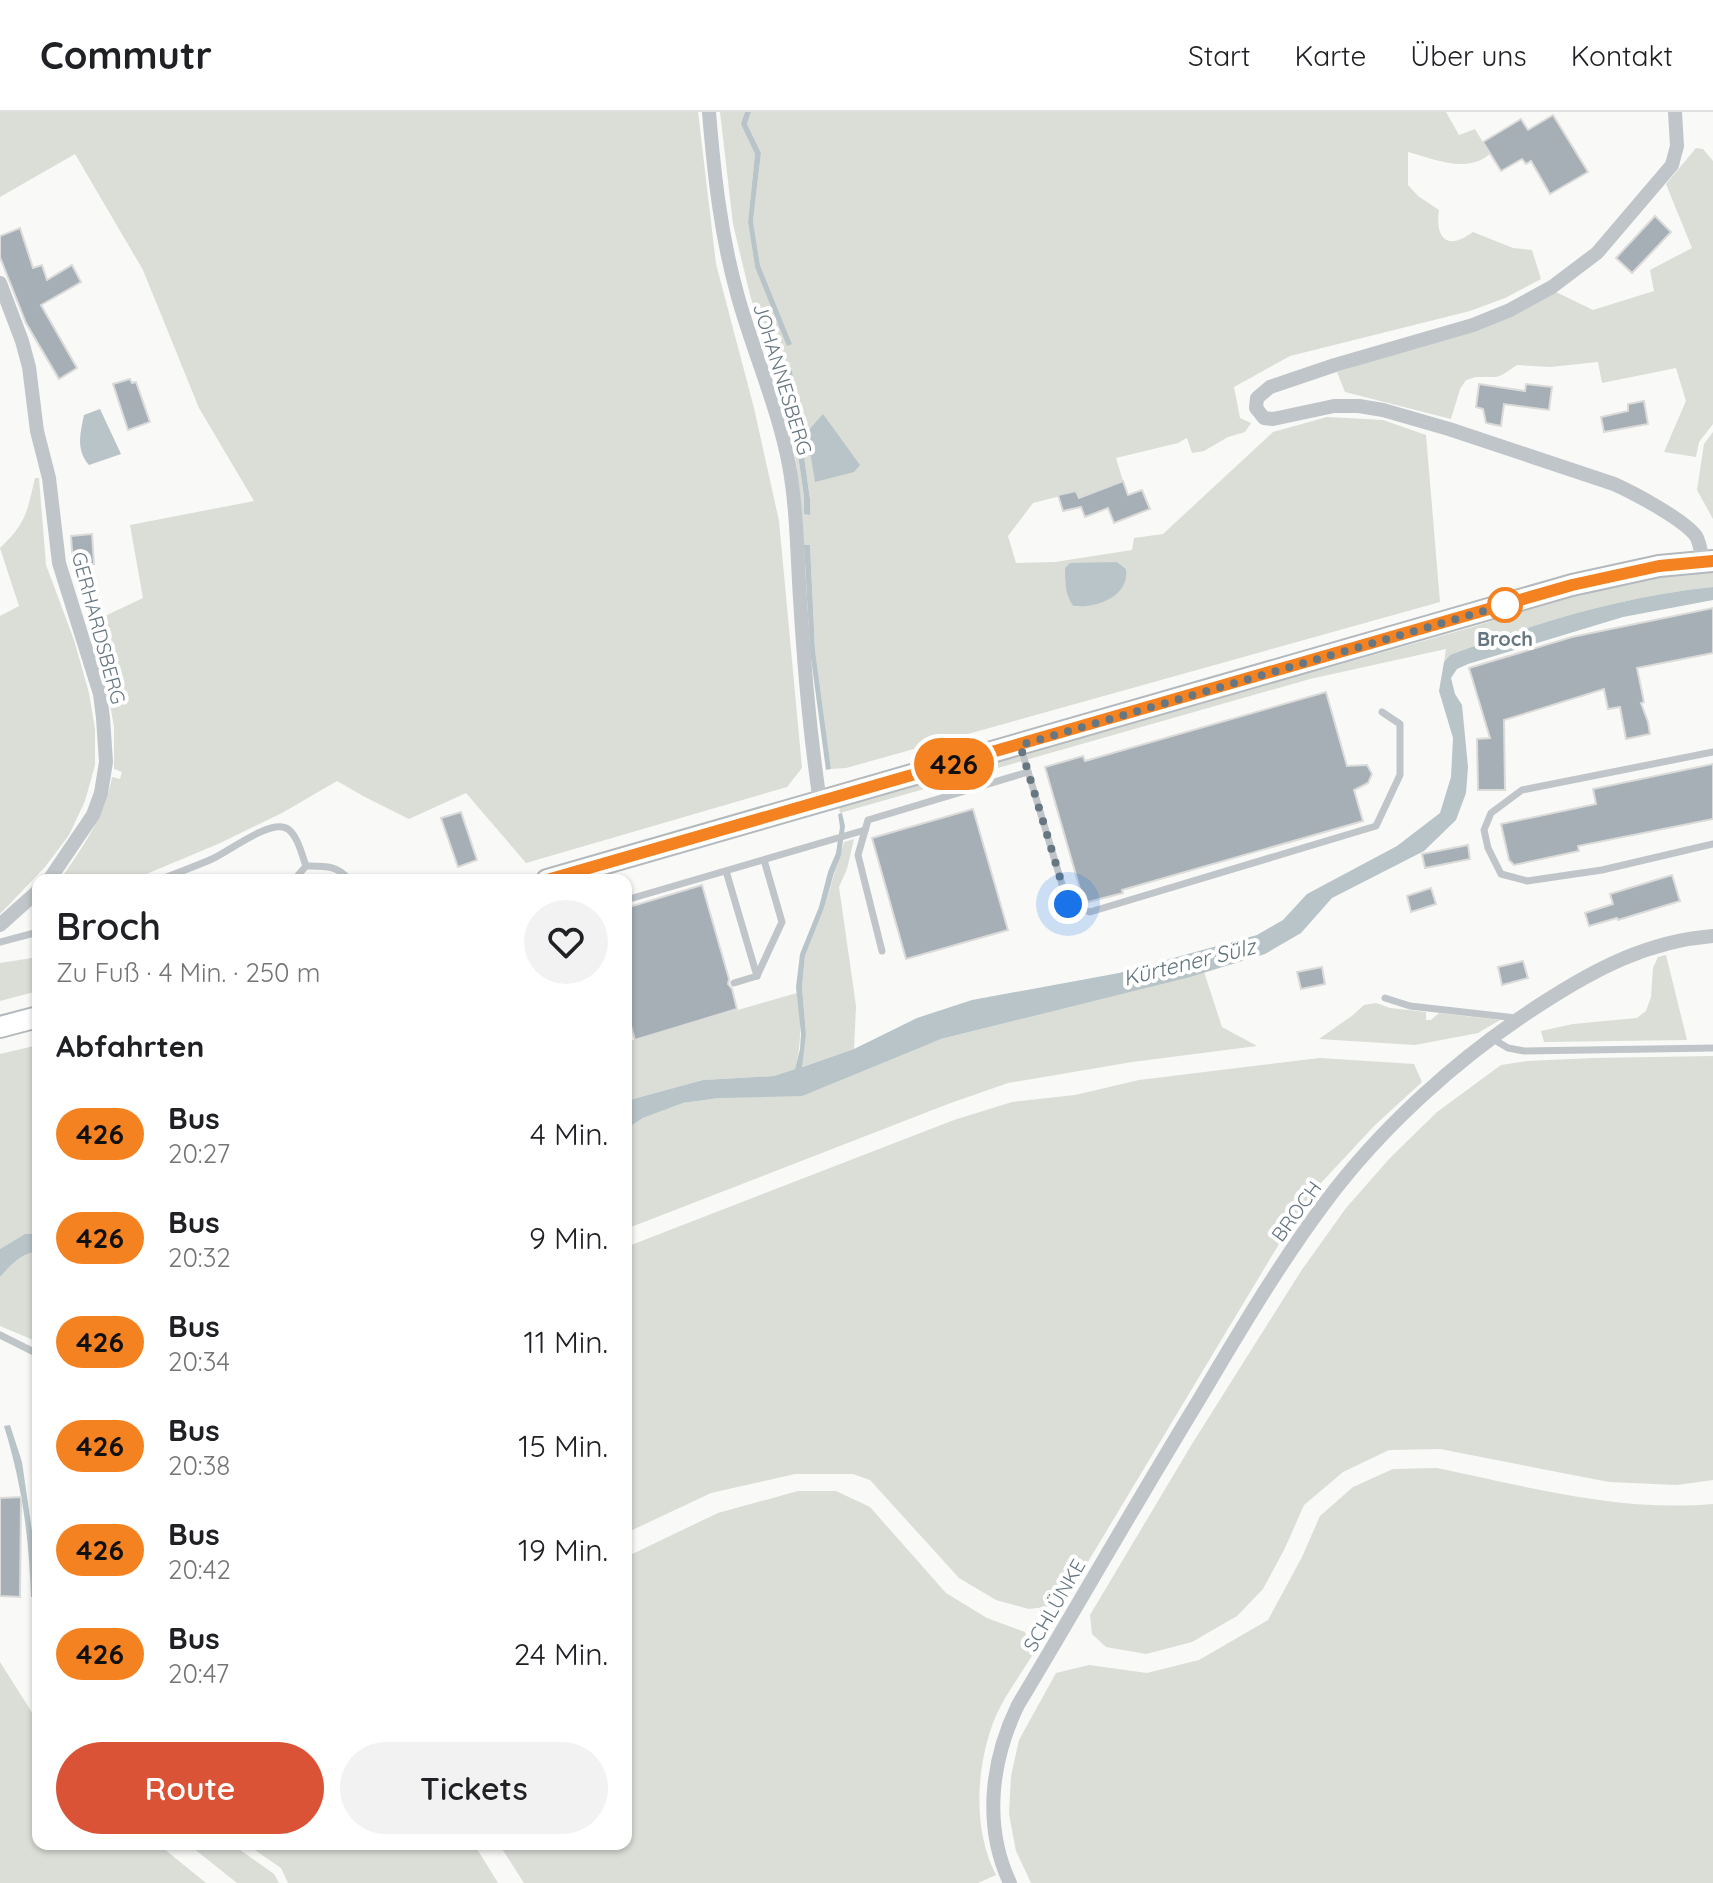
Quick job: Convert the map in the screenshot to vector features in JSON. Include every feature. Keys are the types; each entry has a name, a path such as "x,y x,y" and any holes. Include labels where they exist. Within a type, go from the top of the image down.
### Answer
{"main road":[{"path":"568,874 1572,585 1659,566 1708,561"},
{"path":"0,1027 32,1019"}],"street":[{"name":"JOHANNESBERG","path":"709,112 728,259 738,299 772,398 795,506 803,651 820,802"},
{"path":"1675,112 1677,146 1672,165 1597,253 1552,287 1510,310 1473,325 1270,387 1257,398 1256,408 1264,418 1273,419 1334,406 1383,410 1614,484 1686,527 1697,537 1708,561"},
{"name":"GERHARDSBERG","path":"0,283 29,367 37,431 49,478 59,563 100,694 103,718 106,762 101,793 93,815 53,874"},
{"path":"0,925 32,896"},
{"name":"BROCH","path":"1219,1366 1288,1255 1325,1203 1371,1148 1456,1065 1518,1018 1569,985 1628,955 1664,943 1713,936"},
{"name":"SCHLÜNKE","path":"1010,1883 998,1845 993,1796 1000,1749 1010,1722 1219,1366"}],"lane":[{"path":"1020,745 1068,904 1090,912 1376,826 1400,775 1400,724 1382,712"},
{"path":"1713,752 1522,790 1491,813 1484,830 1488,848 1501,874 1527,881 1602,870 1713,844"},
{"path":"882,951 858,855 868,820 1028,772"},
{"path":"174,874 276,827 285,827 292,833 306,866"},
{"path":"632,898 865,830"},
{"path":"734,983 757,976 782,922 764,860"},
{"path":"299,874 306,866 330,866 345,874"},
{"path":"726,871 757,976"},
{"path":"0,942 32,934"},
{"path":"1385,998 1410,1006 1518,1018"},
{"path":"1491,1038 1508,1048 1524,1051 1713,1048"},
{"path":"0,1335 32,1351"}],"shaded area":[{"path":"0,112 698,112 716,264 754,408 779,521 802,768 787,787 526,863 466,793 409,819 337,781 282,813 146,874 64,874 98,818 112,777 120,779 122,772 114,769 114,727 105,676 90,623 143,598 130,525 254,501 199,408 143,270 75,154 0,197"},
{"path":"720,112 745,112 742,124 755,154 748,222 755,267 792,344 760,265 753,221 761,153 747,124 751,112 1446,112 1459,135 1475,129 1490,154 1481,160 1461,164 1408,152 1408,185 1439,210 1439,228 1445,239 1456,241 1473,232 1513,248 1532,250 1541,279 1505,298 1470,311 1290,356 1234,387 1240,418 1251,423 1245,432 1228,437 1204,451 1192,453 1187,438 1116,458 1123,481 1079,498 1076,492 1033,503 1008,536 1016,563 1055,562 1132,550 1134,538 1163,534 1273,432 1327,417 1383,420 1426,435 1440,602 846,768 831,769 815,650 810,545 807,545 804,559 793,440 750,295 733,224","holes":["786,370 792,370 810,499 804,514","1117,562 1126,569 1080,607 1073,606 1065,580"]},
{"path":"1696,148 1703,149 1713,161 1713,424 1699,442 1696,457 1664,452 1686,401 1676,368 1602,383 1598,362 1550,367 1517,365 1496,377 1466,380 1451,419 1345,392 1337,372 1476,329 1556,292 1593,310 1654,291 1650,270 1692,248 1666,184"},
{"path":"1713,432 1713,519 1697,490 1704,444"},
{"path":"35,478 39,478 46,565 74,640 89,693 95,729 95,765 85,801 69,835 45,867 38,874 32,874 32,881 0,914 0,616 19,606 0,548 16,531"},
{"path":"1713,572 1713,587 1646,597 1580,612 1482,643 1450,655 1444,662 1446,649 1310,679 840,813 839,806 1559,601 1651,579"},
{"path":"854,839 839,887 856,1006 854,1049 801,1067 806,1034 802,987 805,956 824,908 844,842"},
{"path":"1666,955 1687,1040 1544,1042 1541,1031 1573,1024 1637,1018 1646,1011 1651,997 1653,968 1658,957"},
{"path":"32,958 32,993 0,1001 0,963"},
{"path":"1204,972 1222,1027 1257,1046 1132,1062 1008,1083 632,1227 632,1125 643,1118 683,1103 878,1063 941,1039"},
{"path":"797,993 800,1031 795,1069 774,1076 703,1080 632,1100 632,1040"},
{"path":"1376,1003 1390,1008 1426,1012 1426,1020 1439,1013 1500,1020 1478,1033 1415,1045 1319,1039 1364,1005"},
{"path":"32,1046 32,1233 25,1234 0,1249 0,1054"},
{"path":"1713,1056 1713,1480 1677,1485 1609,1482 1440,1449 1389,1450 1343,1472 1304,1505 1263,1589 1237,1616 1192,1642 1146,1654 1106,1647 1092,1634 1090,1615 1192,1444 1301,1271 1346,1208 1390,1158 1437,1112 1501,1065 1594,1058"},
{"path":"1320,1058 1414,1064 1422,1082 1374,1126 1321,1183 1282,1239 1062,1605 1029,1609 996,1600 959,1578 870,1480 853,1474 795,1474 711,1493 632,1530 632,1245 954,1120 1012,1102 1075,1095 1139,1080"},
{"path":"31,1253 32,1339 0,1326 0,1277 21,1257"},
{"path":"1437,1468 1608,1501 1678,1506 1713,1504 1713,1883 1031,1883 1016,1851 1009,1814 1011,1776 1019,1740 1056,1673 1089,1665 1147,1673 1199,1660 1268,1620 1320,1516 1353,1487 1393,1469"},
{"path":"798,1491 836,1491 870,1507 946,1593 987,1618 1025,1632 1033,1654 995,1718 981,1776 979,1797 983,1838 996,1875 978,1883 524,1883 503,1850 632,1850 632,1554 718,1513"},
{"path":"0,1662 32,1713 32,1850 165,1850 206,1883 0,1883"},
{"path":"196,1850 240,1850 274,1874 279,1883 237,1883"},
{"path":"255,1850 478,1850 498,1883 288,1883 281,1868"}],"water":[{"path":"745,112 751,112 747,124 761,153 753,221 760,265 792,344 787,346 755,267 748,222 755,154 741,124"},
{"path":"786,370 792,370 810,515 804,514"},
{"path":"100,409 121,454 89,465 81,448 80,435 84,415"},
{"path":"823,414 860,465 854,472 815,482 807,432"},
{"path":"804,545 810,545 815,650 831,769 826,770 810,651"},
{"path":"1117,562 1126,569 1126,578 1117,593 1101,603 1073,606 1065,583 1065,568 1070,563"},
{"name":"Kürtener Sülz","path":"1713,587 1713,600 1623,617 1457,669 1451,678 1462,705 1468,767 1466,793 1456,820 1424,851 1332,898 1301,933 1265,954 1190,977 941,1039 802,1096 719,1098 683,1103 632,1125 633,1099 703,1080 774,1076 795,1069 801,1034 796,987 800,954 836,853 840,827 838,814 842,813 845,826 841,855 805,956 802,987 806,1034 802,1067 854,1049 917,1018 972,1000 1119,973 1257,935 1283,920 1307,894 1397,846 1440,813 1451,777 1453,738 1439,691 1444,662 1450,655 1580,612"},
{"path":"32,1233 32,1253 21,1257 0,1277 0,1249 25,1234"},
{"path":"10,1425 22,1462 32,1531 32,1597 24,1511 4,1426"}],"building":[{"path":"1553,115 1588,172 1550,194 1531,161 1526,164 1522,159 1501,171 1483,142 1521,119 1528,130"},
{"path":"1655,216 1671,232 1632,273 1616,258"},
{"path":"20,228 33,268 42,265 47,280 72,265 81,282 41,305 77,368 59,379 26,323 0,257 0,236"},
{"path":"130,379 132,383 136,382 150,422 128,430 113,384"},
{"path":"1479,384 1525,391 1526,384 1552,387 1549,410 1504,404 1501,426 1486,423 1483,409 1476,407"},
{"path":"1644,401 1648,424 1604,432 1601,417 1628,411 1628,404"},
{"path":"1123,481 1128,495 1142,490 1150,509 1114,523 1108,508 1085,517 1081,507 1063,511 1058,495 1076,491 1079,498"},
{"path":"92,534 94,564 73,565 71,536"},
{"path":"1713,608 1713,653 1637,668 1644,702 1641,703 1650,734 1626,739 1620,707 1608,709 1604,689 1504,720 1505,790 1478,790 1477,739 1490,738 1469,668 1572,637"},
{"path":"1326,692 1347,766 1367,765 1372,774 1368,783 1354,790 1363,821 1084,903 1045,767 1083,756 1085,761"},
{"path":"1713,764 1713,819 1578,846 1579,851 1514,865 1509,860 1501,824 1596,804 1593,789"},
{"path":"973,809 1008,930 906,959 872,838"},
{"path":"461,812 477,860 458,867 441,818"},
{"path":"1468,845 1470,859 1425,868 1422,854"},
{"path":"1672,875 1680,901 1589,926 1585,913 1613,904 1610,894"},
{"path":"702,885 737,1009 635,1040 632,1029 632,906"},
{"path":"1431,888 1436,904 1411,912 1407,896"},
{"path":"1523,961 1528,978 1502,985 1498,967"},
{"path":"1322,967 1325,984 1301,989 1297,972"},
{"path":"21,1497 20,1597 0,1596 0,1498"}],"bus line":[{"name":"426","path":"568,874 1572,585 1659,566 1713,561"}],"place":[{"name":"Broch","path":"1505,605"}],"route":[{"path":"1068,904 1020,745 1508,604 1505,605"}]}
